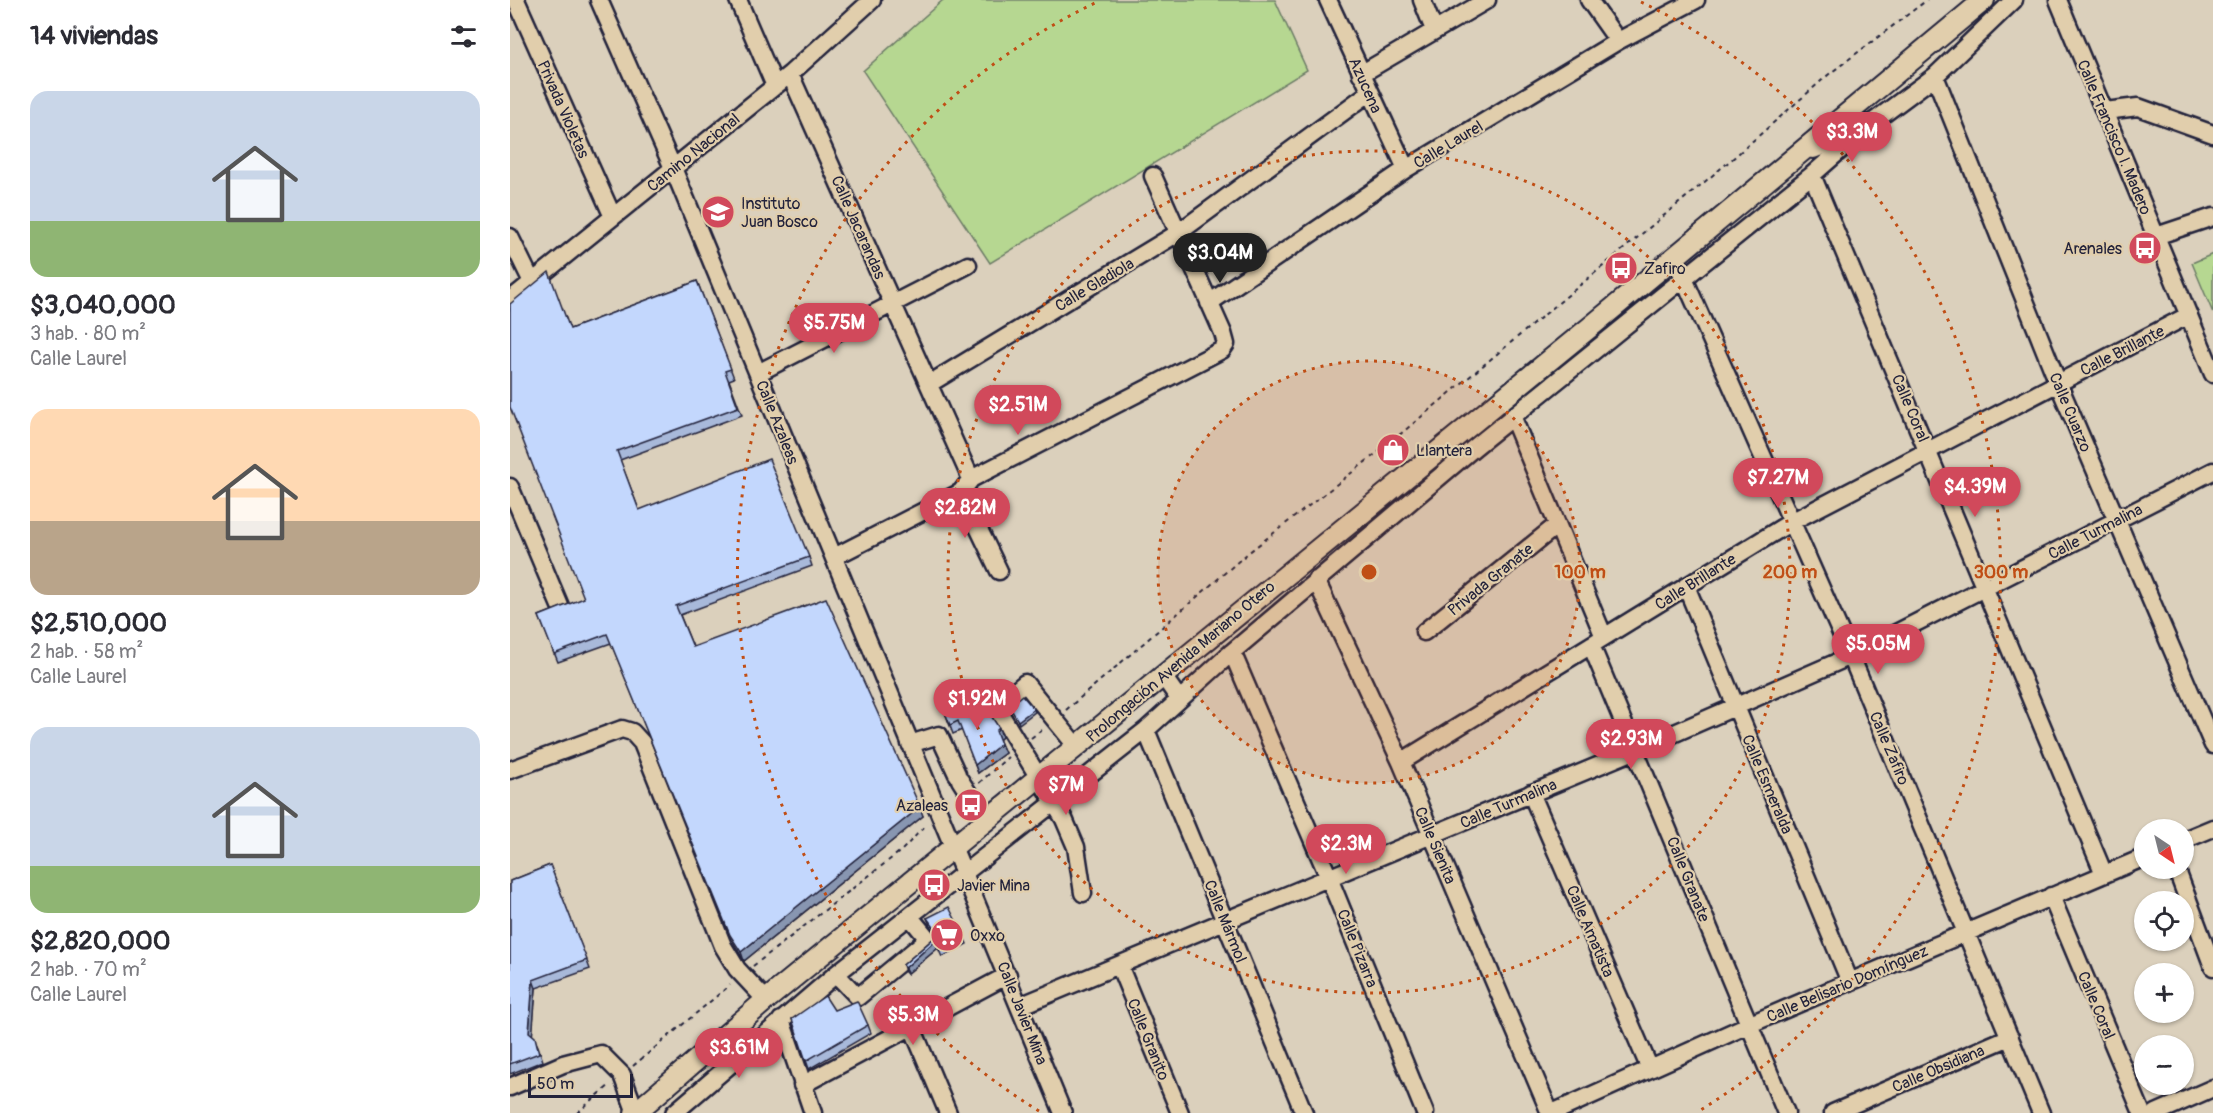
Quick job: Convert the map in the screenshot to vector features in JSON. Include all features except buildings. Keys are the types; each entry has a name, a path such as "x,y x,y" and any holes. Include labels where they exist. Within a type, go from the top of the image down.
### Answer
{"main road":[{"name":"Prolongación Avenida Mariano Otero","path":"636,1113 766,1000 1594,324 1673,255 1985,0"},
{"path":"1799,153 1869,125"}],"street":[{"name":"Privada Violetas","path":"516,0 612,217"},
{"name":"Calle Azaleas","path":"600,0 673,168 953,847"},
{"path":"738,0 775,86"},
{"name":"Camino Nacional","path":"510,300 790,74 872,0"},
{"name":"Azucena","path":"1328,0 1406,169"},
{"path":"1422,0 1434,30"},
{"path":"1361,74 1487,0"},
{"path":"1588,0 1618,41"},
{"name":"Calle Laurel","path":"1209,303 1406,169 1618,41 1696,0"},
{"name":"Prolongación Avenida Mariano Otero","path":"1985,0 2001,15"},
{"path":"674,1113 836,974 1146,730 1232,652 1474,447 1513,418 1606,339 1812,175 1869,125 1935,76 2014,0"},
{"name":"Calle Francisco I. Madero","path":"2058,0 2213,375"},
{"name":"Calle Jacarandas","path":"790,74 929,384 966,486"},
{"name":"Calle Cuarzo","path":"1935,76 2058,383 2213,745"},
{"name":"Calle Gladiola","path":"929,384 1178,233 1369,93"},
{"path":"2105,111 2138,106 2213,134"},
{"name":"Calle Coral","path":"1812,175 1929,450 2104,874"},
{"path":"834,557 1216,354 1226,344 1153,176"},
{"path":"1727,211 1742,231"},
{"path":"2156,236 2213,217"},
{"path":"510,237 532,282"},
{"name":"Calle Zafiro","path":"1673,255 1851,656 2041,1113"},
{"path":"758,373 968,265"},
{"name":"Calle Brillante","path":"1401,762 1791,522 2189,315"},
{"name":"Calle Granate","path":"1513,418 1557,525 1636,750 1785,1113"},
{"name":"Calle Turmalina","path":"1020,1006 1636,750 1851,656 2213,471"},
{"path":"966,486 999,570"},
{"path":"510,487 560,606"},
{"name":"Privada Granate","path":"1424,632 1557,525"},
{"name":"Calle Sienita","path":"1316,580 1401,762 1551,1113"},
{"name":"Calle Esmeralda","path":"1686,586 1850,982"},
{"name":"Calle Pizarra","path":"1232,652 1329,878 1425,1113"},
{"path":"1163,676 1179,699"},
{"path":"1077,747 1025,683 996,707 1037,779 1064,819 1076,848 1083,893"},
{"path":"510,770 622,729 632,732 642,743 723,945 742,975 766,1000"},
{"name":"Calle Mármol","path":"1146,730 1304,1113"},
{"path":"910,744 939,735 962,782 986,820"},
{"name":"Calle Amatista","path":"1531,794 1650,1069"},
{"path":"2194,836 2213,828"},
{"name":"Calle Javier Mina","path":"953,847 1008,975 1063,1113"},
{"name":"Calle Belisario Domínguez","path":"1551,1113 1748,1025 2134,862"},
{"path":"2180,879 2213,967"},
{"name":"Calle Coral","path":"2051,896 2142,1113"},
{"path":"836,974 858,997 928,939 910,917"},
{"name":"Calle Granito","path":"1119,965 1180,1113"},
{"path":"802,1085 1008,975"},
{"path":"781,1020 813,1113"},
{"path":"912,1027 948,1113"},
{"name":"Calle Obsidiana","path":"1833,1113 2010,1037"},
{"path":"510,1087 563,1064 598,1054 605,1056 622,1075 636,1113"},
{"path":"2156,1113 2213,1088"}],"path":[{"path":"962,782 1019,747 1054,720 1248,553 1386,446 1731,160 1828,75 1927,0"},
{"path":"577,1113 742,975 902,850 938,813"}],"green space":[{"path":"943,0 1275,0 1307,70 990,263 863,71"},
{"path":"2213,254 2213,313 2192,263"}],"place":[{"name":"Instituto Juan Bosco","path":"718,212"},
{"name":"Arenales","path":"2145,248"},
{"name":"Zafiro","path":"1621,268"},
{"name":"Llantera","path":"1393,450"},
{"name":"Azaleas","path":"971,805"},
{"name":"Javier Mina","path":"934,885"},
{"name":"Oxxo","path":"947,935"}]}
